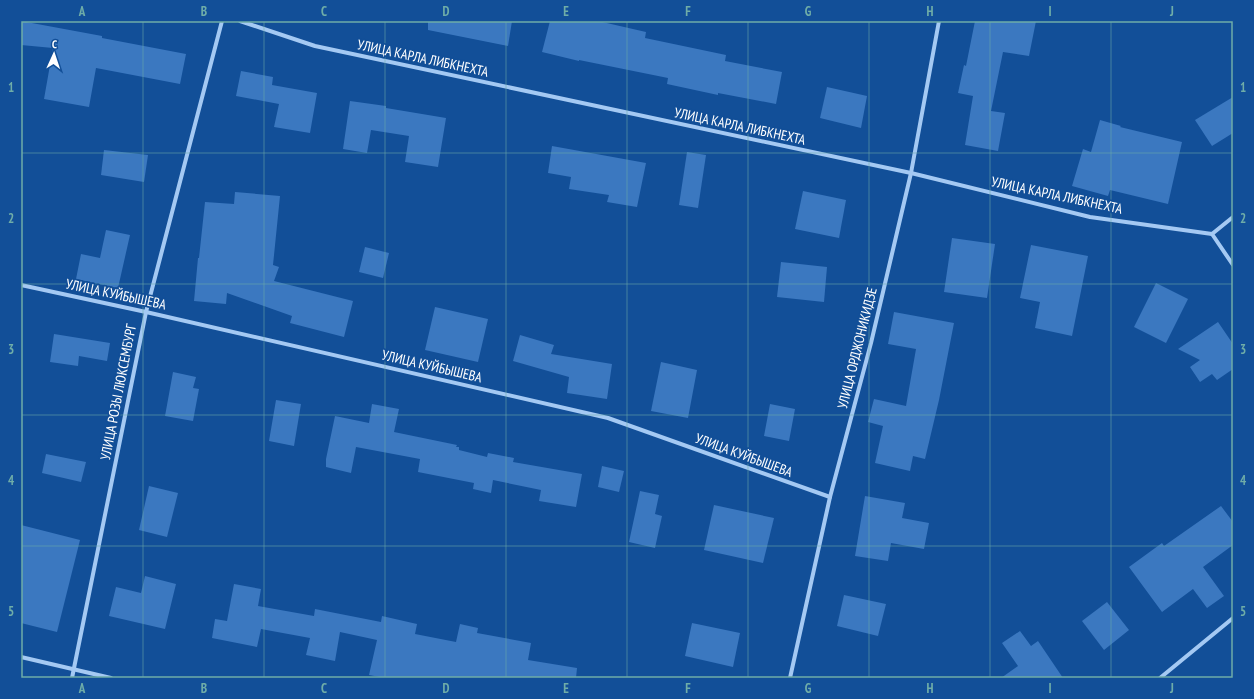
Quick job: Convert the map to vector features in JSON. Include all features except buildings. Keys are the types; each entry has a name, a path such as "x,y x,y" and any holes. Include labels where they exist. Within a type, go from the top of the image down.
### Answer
{"street":[{"name":"УЛИЦА РОЗЫ ЛЮКСЕМБУРГ","path":"72,678 146,312 222,21"},
{"name":"УЛИЦА КАРЛА ЛИБКНЕХТА","path":"240,21 314,46 911,173 1090,217 1212,234"},
{"name":"УЛИЦА ОРДЖОНИКИДЗЕ","path":"790,678 830,496 871,343 911,173 939,21"},
{"path":"1233,217 1212,234 1233,265"},
{"name":"УЛИЦА КУЙБЫШЕВА","path":"21,285 146,312 608,418 830,496"},
{"path":"1160,678 1233,618"},
{"path":"21,657 111,678"}]}
